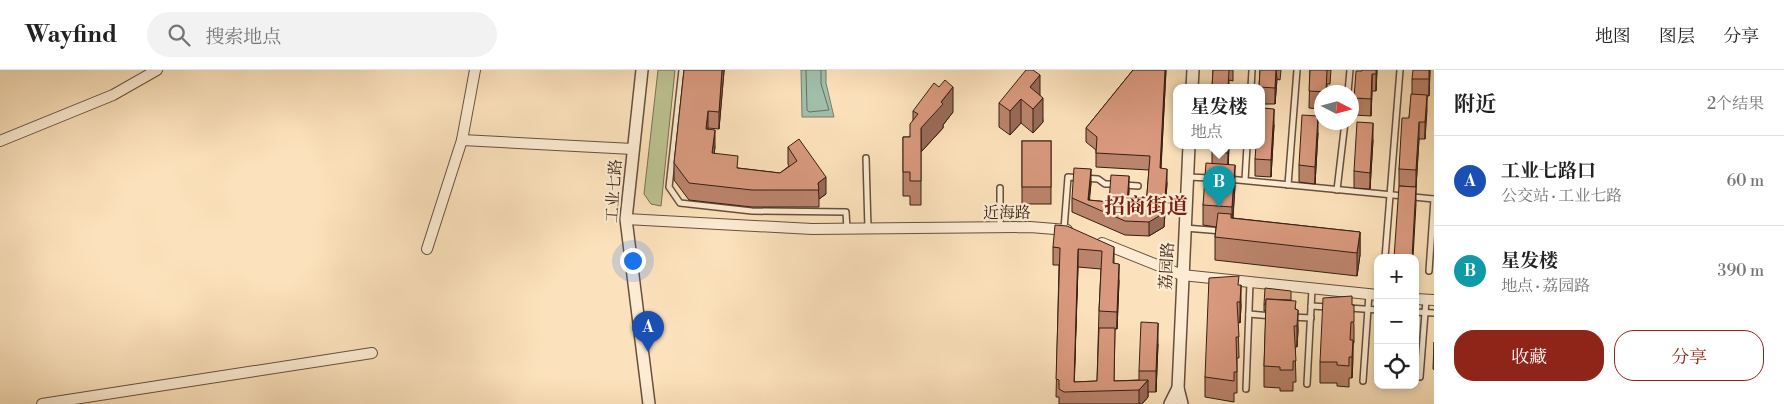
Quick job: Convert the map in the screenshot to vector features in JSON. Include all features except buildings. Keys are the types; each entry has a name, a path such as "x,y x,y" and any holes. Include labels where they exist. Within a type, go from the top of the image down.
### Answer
{"street":[{"path":"0,140 113,95 157,70"},
{"path":"426,249 462,140 475,70"},
{"name":"工业七路","path":"642,70 626,219 649,404"},
{"path":"1192,84 1194,70"},
{"path":"462,140 633,149"},
{"name":"荔园路","path":"1182,404 1178,388 1189,149"},
{"name":"近海路","path":"626,219 780,228 1064,229 1078,233"},
{"path":"1095,240 1182,274 1250,283 1373,295"},
{"path":"42,404 73,402 372,353"},
{"name":"荔园路","path":"1170,404 1178,388"}],"lane":[{"path":"682,70 669,187 680,203 752,211 846,212 847,229"},
{"path":"1251,84 1252,70"},
{"path":"1288,185 1298,70"},
{"path":"1349,85 1350,70"},
{"path":"1385,254 1400,70"},
{"path":"1337,190 1344,130"},
{"path":"1245,180 1247,149"},
{"path":"866,158 868,229"},
{"path":"1064,229 1068,177 1098,179 1105,184 1138,186"},
{"path":"1188,177 1215,178"},
{"path":"1221,178 1390,197 1434,199 1430,270"},
{"path":"1000,188 1000,228"},
{"path":"1185,228 1227,232"},
{"path":"1246,389 1250,283"},
{"path":"1307,384 1312,289"},
{"path":"1363,381 1368,309 1373,295"},
{"path":"1420,376 1425,300"},
{"path":"1311,306 1374,310"},
{"path":"1419,312 1434,313"},
{"path":"1249,314 1311,318"}],"shaded area":[{"path":"658,70 675,70 661,206 651,204 644,194"}],"water":[{"path":"801,70 826,70 826,83 834,117 802,117"}],"place":[{"name":"星发楼","path":"1219,207"},
{"name":"工业七路口","path":"648,352"}],"district":[{"name":"招商街道","path":"1146,207"}]}
